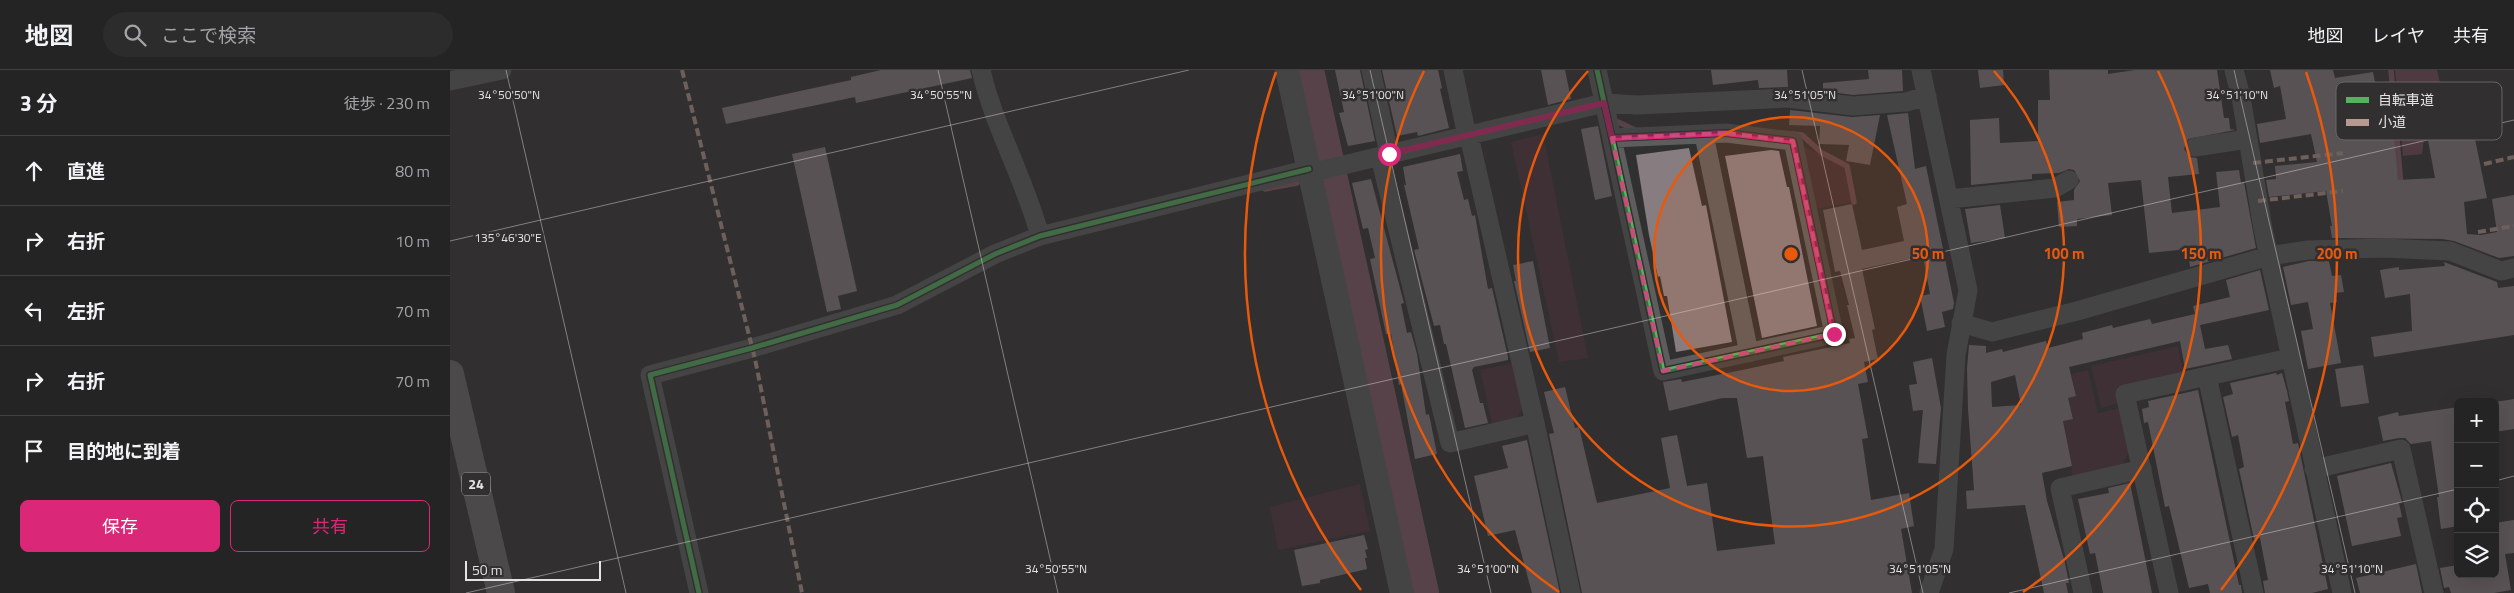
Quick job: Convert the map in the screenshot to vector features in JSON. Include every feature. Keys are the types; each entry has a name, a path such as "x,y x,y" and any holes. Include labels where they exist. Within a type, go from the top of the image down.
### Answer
{"highway":[{"name":"24","path":"450,374 501,593"}],"street":[{"path":"450,81 502,70"},
{"path":"980,70 990,102 1033,209 1040,236"},
{"path":"1287,70 1313,171 1402,593"},
{"path":"1371,70 1384,156 1450,443 1535,423"},
{"path":"1454,70 1535,423 1571,593"},
{"path":"1598,70 1604,103 1663,371 1834,334 1793,141 1726,133 1612,138"},
{"path":"1921,70 1968,290 1956,355 1944,549 1929,593"},
{"path":"2234,70 2241,97 2269,256 2290,358 2342,593"},
{"path":"699,593 650,375 752,348 897,304 995,254 1040,236 1313,171 1344,166 1604,103 1637,105 1788,98 1853,106 1906,102 1927,96"},
{"path":"1704,135 1749,353"},
{"path":"2195,147 2248,139"},
{"path":"1949,199 2055,188 2069,180"},
{"path":"1961,322 1992,332 2077,311 2269,256 2325,249 2450,251 2501,271 2514,268"},
{"path":"2169,593 2125,394 2290,358"},
{"path":"2207,376 2254,593"},
{"path":"2314,469 2401,449 2434,593"},
{"path":"2083,593 2060,488 2142,469"}],"highlighted area":[{"path":"1726,133 1793,141 1834,334 1663,371 1612,138"}],"shaded area":[{"path":"2395,70 2437,70 2440,82 2396,82"},
{"path":"1543,134 1588,358 1559,362 1511,142"},
{"path":"2402,140 2424,140 2422,154 2403,156"},
{"path":"1802,146 1847,166 1854,202 1814,209"},
{"path":"2178,346 2183,372 2117,387 2119,403 2101,408 2091,366"},
{"path":"1513,363 1523,407 1517,418 1492,424 1480,370"},
{"path":"2088,370 2098,413 2119,408 2129,453 2122,465 2072,476 2072,466 2063,421 2073,418 2068,398 2076,396 2071,374"},
{"path":"1360,484 1370,531 1278,550 1270,507"}],"building":[{"path":"881,70 970,70 972,78 856,103 855,97 726,124 722,108 851,80 851,77"},
{"path":"1335,70 1360,70 1375,141 1348,146 1339,113 1344,112"},
{"path":"1382,70 1438,70 1442,88 1440,89 1449,128 1418,136 1417,132 1397,136"},
{"path":"1541,70 1565,70 1571,99 1548,105"},
{"path":"1711,70 1787,70 1788,87 1759,88 1758,80 1713,85"},
{"path":"1868,70 1902,70 1903,91 1853,95 1823,91 1823,83 1869,79"},
{"path":"1978,70 2003,70 2004,85 1980,88"},
{"path":"2049,70 2108,70 2108,74 2135,70 2217,70 2224,118 2229,118 2230,129 2235,130 2188,139 2184,149 2190,157 2197,158 2199,174 2168,177 2172,213 2220,207 2216,172 2239,170 2241,183 2244,182 2256,248 2190,267 2188,249 2149,253 2141,180 2108,183 2112,215 2077,219 2077,226 2059,227 2057,202 2074,200 2074,190 2080,181 2074,170 2069,169 2059,173 2032,174 2032,179 1971,185 1970,120 1999,118 2000,143 2038,141 2038,100 2050,100"},
{"path":"2270,70 2333,70 2335,78 2373,72 2375,82 2336,82 2336,140 2395,140 2398,180 2435,178 2428,140 2475,140 2487,198 2464,202 2467,234 2481,235 2497,232 2492,199 2514,195 2514,256 2499,258 2454,241 2442,239 2332,238 2330,226 2332,226 2326,191 2269,197 2266,180 2276,179 2275,166 2317,162 2311,134 2260,143 2257,124 2286,119 2280,86 2274,88"},
{"path":"1790,110 1852,117 1880,115 1870,165 1846,161 1849,145 1819,144 1820,126 1789,125"},
{"path":"1908,113 1915,169 1926,166 1954,303 1953,309 1942,312 1945,327 1927,331 1920,296 1930,294 1923,256 1862,269 1875,329 1872,330 1878,359 1864,362 1868,382 1858,384 1868,438 1862,439 1871,500 1909,493 1914,526 1901,529 1912,593 1582,593 1549,434 1554,433 1544,392 1565,387 1575,428 1579,427 1597,503 1670,488 1661,438 1677,435 1687,486 1707,483 1717,551 1775,544 1763,456 1747,458 1737,398 1722,398 1669,411 1663,382 1681,379 1682,382 1784,361 1783,357 1850,343 1849,339 1855,338 1840,271 1835,272 1823,210 1852,204 1862,250 1904,241 1897,207 1907,204 1887,115"},
{"path":"1598,126 1612,196 1595,200 1581,129"},
{"path":"825,147 857,291 838,296 841,309 827,312 792,154"},
{"path":"1689,148 1702,206 1706,205 1732,342 1676,352 1667,296 1664,296 1660,276 1658,277 1649,235 1636,155"},
{"path":"1771,150 1779,151 1787,187 1789,187 1817,326 1762,338 1725,156"},
{"path":"1460,154 1463,171 1457,172 1464,200 1468,199 1472,216 1475,215 1488,289 1492,288 1508,357 1508,360 1474,367 1472,370 1480,403 1483,403 1488,423 1465,428 1446,344 1444,344 1440,325 1434,326 1414,250 1419,249 1404,185 1406,185 1403,167"},
{"path":"1371,179 1404,303 1401,304 1407,333 1411,332 1417,354 1426,415 1429,414 1437,454 1415,459 1401,384 1399,385 1391,334 1386,334 1370,259 1375,258 1368,228 1363,229 1352,183"},
{"path":"2000,205 2005,238 1971,243 1965,209"},
{"path":"1533,261 1550,348 1530,352 1514,281 1516,281 1513,265"},
{"path":"2309,261 2329,261 2332,276 2341,275 2344,292 2335,293 2337,302 2330,303 2341,363 2308,369 2301,331 2313,329 2308,302 2291,305 2283,267"},
{"path":"2444,262 2497,282 2498,288 2514,286 2514,335 2374,357 2371,337 2412,331 2410,294 2385,298 2380,270 2399,267 2399,270 2445,266"},
{"path":"2260,270 2269,310 2200,325 2205,349 2228,345 2232,359 2185,369 2180,341 2069,367 2076,396 2068,398 2073,419 2063,421 2072,466 2042,473 2047,501 2065,563 2069,583 2066,583 2068,593 2044,593 2025,505 1967,509 1966,491 1974,490 1968,409 1967,368 1969,345 1986,346 1986,353 2002,349 2003,352 2046,341 2048,348 2083,339 2082,333 2112,325 2113,328 2150,319 2152,324 2195,314 2193,306 2230,297 2226,280","holes":["2015,375 2021,405 1992,407 1991,382"]},
{"path":"1932,358 1941,408 1936,464 1918,463 1923,410 1913,411 1909,385 1917,384 1913,362"},
{"path":"2363,365 2369,403 2341,407 2335,369"},
{"path":"2276,373 2277,375 2282,373 2287,391 2289,401 2285,402 2293,444 2298,443 2328,589 2312,593 2265,593 2263,581 2268,580 2260,538 2254,539 2239,469 2244,467 2238,435 2232,437 2223,397 2233,394 2230,383"},
{"path":"2198,390 2242,593 2210,593 2208,584 2189,588 2169,506 2165,507 2148,422 2144,423 2142,409 2149,407 2148,401"},
{"path":"2514,399 2514,429 2499,431 2499,401"},
{"path":"2454,408 2454,527 2441,529 2437,497 2439,497 2431,441 2411,444 2405,438 2399,438 2383,441 2378,417 2398,412 2399,416"},
{"path":"1527,440 1560,593 1532,593 1515,530 1488,536 1474,476 1508,468 1502,446"},
{"path":"2391,463 2402,502 2399,503 2402,517 2397,518 2401,536 2352,546 2337,476"},
{"path":"2130,483 2152,593 2103,593 2095,553 2090,554 2078,499 2109,493 2108,488"},
{"path":"2514,520 2514,553 2505,554 2511,590 2494,593 2451,593 2449,587 2444,588 2440,568 2454,566 2454,578 2499,578 2499,522"},
{"path":"1364,535 1368,549 1365,550 1367,569 1320,580 1320,583 1302,586 1294,550"},
{"path":"2416,564 2422,593 2360,593 2356,578"}],"waterway":[{"path":"1308,70 1423,593"},
{"path":"2391,70 2392,82"},
{"path":"1618,122 1635,130"},
{"path":"1793,134 1802,135 1822,153 1847,166 1854,202"},
{"path":"2397,140 2401,186"},
{"path":"1265,189 1297,183"}],"marked path":[{"path":"682,70 755,359 802,593"},
{"path":"2253,163 2343,153"},
{"path":"2484,164 2514,157"},
{"path":"2258,201 2343,191"},
{"path":"2478,232 2514,226"}],"cycle path":[{"path":"1597,70 1663,371 1834,334 1793,141 1726,133 1612,138"},
{"path":"699,593 650,375 752,348 897,305 995,254 1040,236 1309,169"}],"route":[{"path":"1389,154 1604,103 1612,138 1726,133 1793,141 1834,334"}]}
